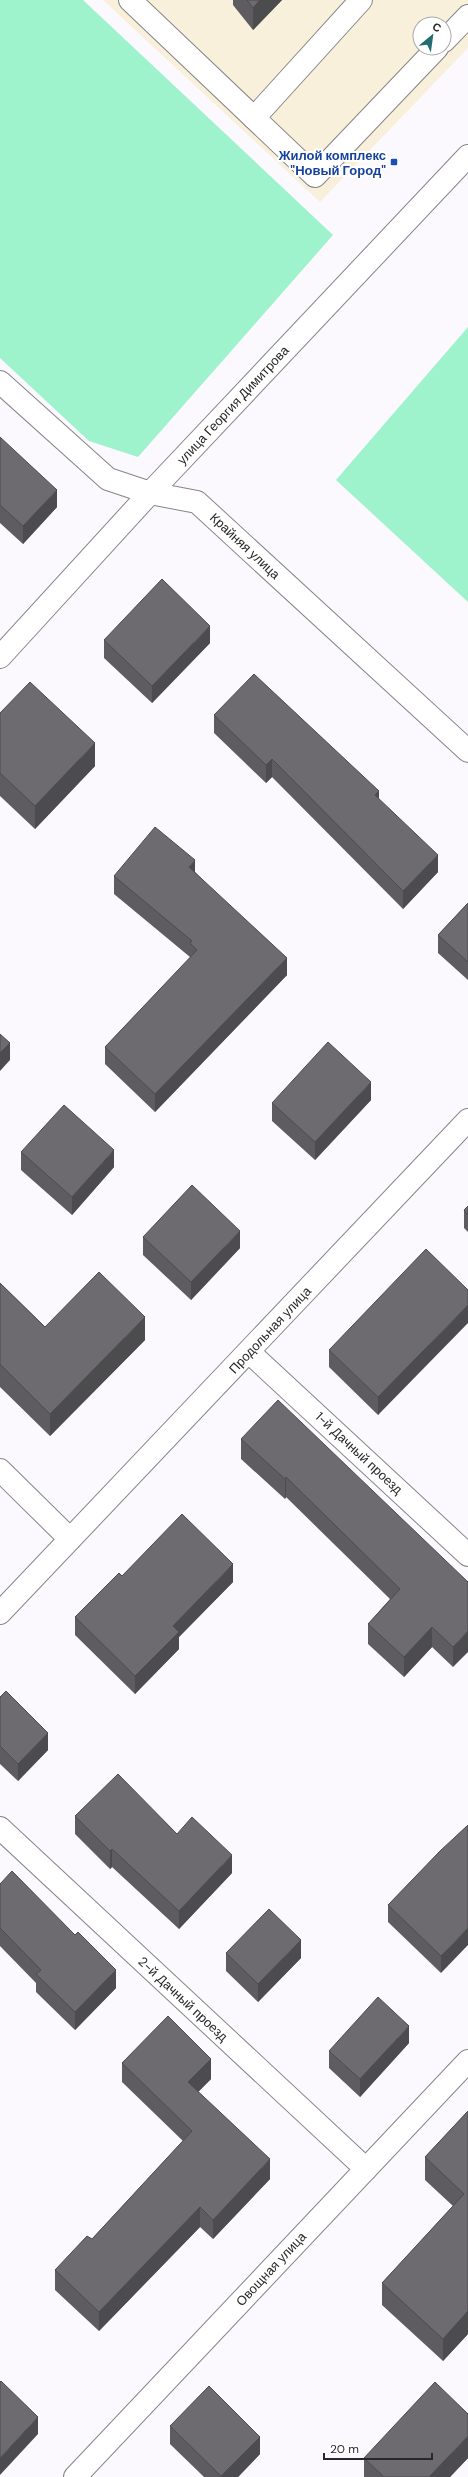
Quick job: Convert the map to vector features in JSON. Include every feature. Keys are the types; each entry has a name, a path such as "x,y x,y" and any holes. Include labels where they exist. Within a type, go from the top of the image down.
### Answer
{"street":[{"path":"130,0 316,176 430,56"},
{"path":"254,118 361,0"},
{"path":"452,33 468,16"},
{"name":"улица Георгия Димитрова","path":"0,657 150,493 468,156"},
{"name":"Крайняя улица","path":"0,382 108,479 150,493 198,502 468,751"},
{"name":"Продольная улица","path":"0,1613 468,1120"},
{"name":"1-й Дачный проезд","path":"249,1352 468,1555"},
{"path":"0,1470 70,1539"},
{"name":"2-й Дачный проезд","path":"0,1828 366,2169"},
{"name":"Овощная улица","path":"75,2477 468,2061"}],"shaded area":[{"path":"103,0 468,0 468,48 320,202"}],"green space":[{"path":"0,0 83,0 333,235 138,457 89,441 0,358"},
{"path":"468,327 468,602 336,480"}],"building":[{"path":"247,0 260,0 253,8"},
{"path":"0,437 57,490 23,526 0,505"},
{"path":"162,579 210,626 152,686 104,640"},
{"path":"254,674 379,791 375,795 438,855 403,891 272,759 266,765 214,715"},
{"path":"30,682 95,743 35,806 0,773 0,713"},
{"path":"155,827 195,860 189,867 287,958 155,1094 105,1047 197,950 190,943 192,941 114,876"},
{"path":"468,903 468,962 438,935"},
{"path":"0,1034 10,1043 0,1053"},
{"path":"328,1042 371,1082 315,1142 272,1103"},
{"path":"64,1105 114,1150 72,1197 21,1152"},
{"path":"192,1185 240,1231 191,1282 143,1237"},
{"path":"468,1206 468,1215 464,1210"},
{"path":"426,1249 468,1290 468,1305 378,1397 329,1350"},
{"path":"99,1272 145,1317 50,1414 0,1364 0,1283 45,1327"},
{"path":"278,1400 468,1582 468,1631 453,1647 432,1627 404,1657 368,1624 400,1589 286,1477 285,1479 241,1439"},
{"path":"182,1514 233,1564 173,1626 179,1632 135,1676 75,1617 119,1573 122,1576"},
{"path":"6,1691 48,1733 18,1764 0,1746 0,1697"},
{"path":"118,1774 177,1834 192,1817 232,1855 179,1911 112,1849 110,1851 75,1816"},
{"path":"468,1825 468,1928 441,1956 388,1905 440,1851"},
{"path":"12,1871 75,1935 78,1932 116,1970 75,2012 36,1974 41,1970 0,1928 0,1884"},
{"path":"269,1909 301,1940 258,1984 226,1953"},
{"path":"378,1997 409,2026 360,2079 329,2051"},
{"path":"168,2016 211,2059 188,2082 270,2159 213,2220 200,2207 99,2312 55,2270 87,2236 92,2239 192,2131 122,2063"},
{"path":"468,2111 468,2311 443,2339 382,2283 464,2194 425,2157"},
{"path":"1,2381 38,2417 0,2458 0,2382"},
{"path":"435,2382 468,2414 468,2436 429,2477 384,2477 364,2458"},
{"path":"209,2386 260,2437 221,2476 170,2426"}],"place":[{"name":"Жилой комплекс \"Новый Город\"","path":"394,162"}]}
